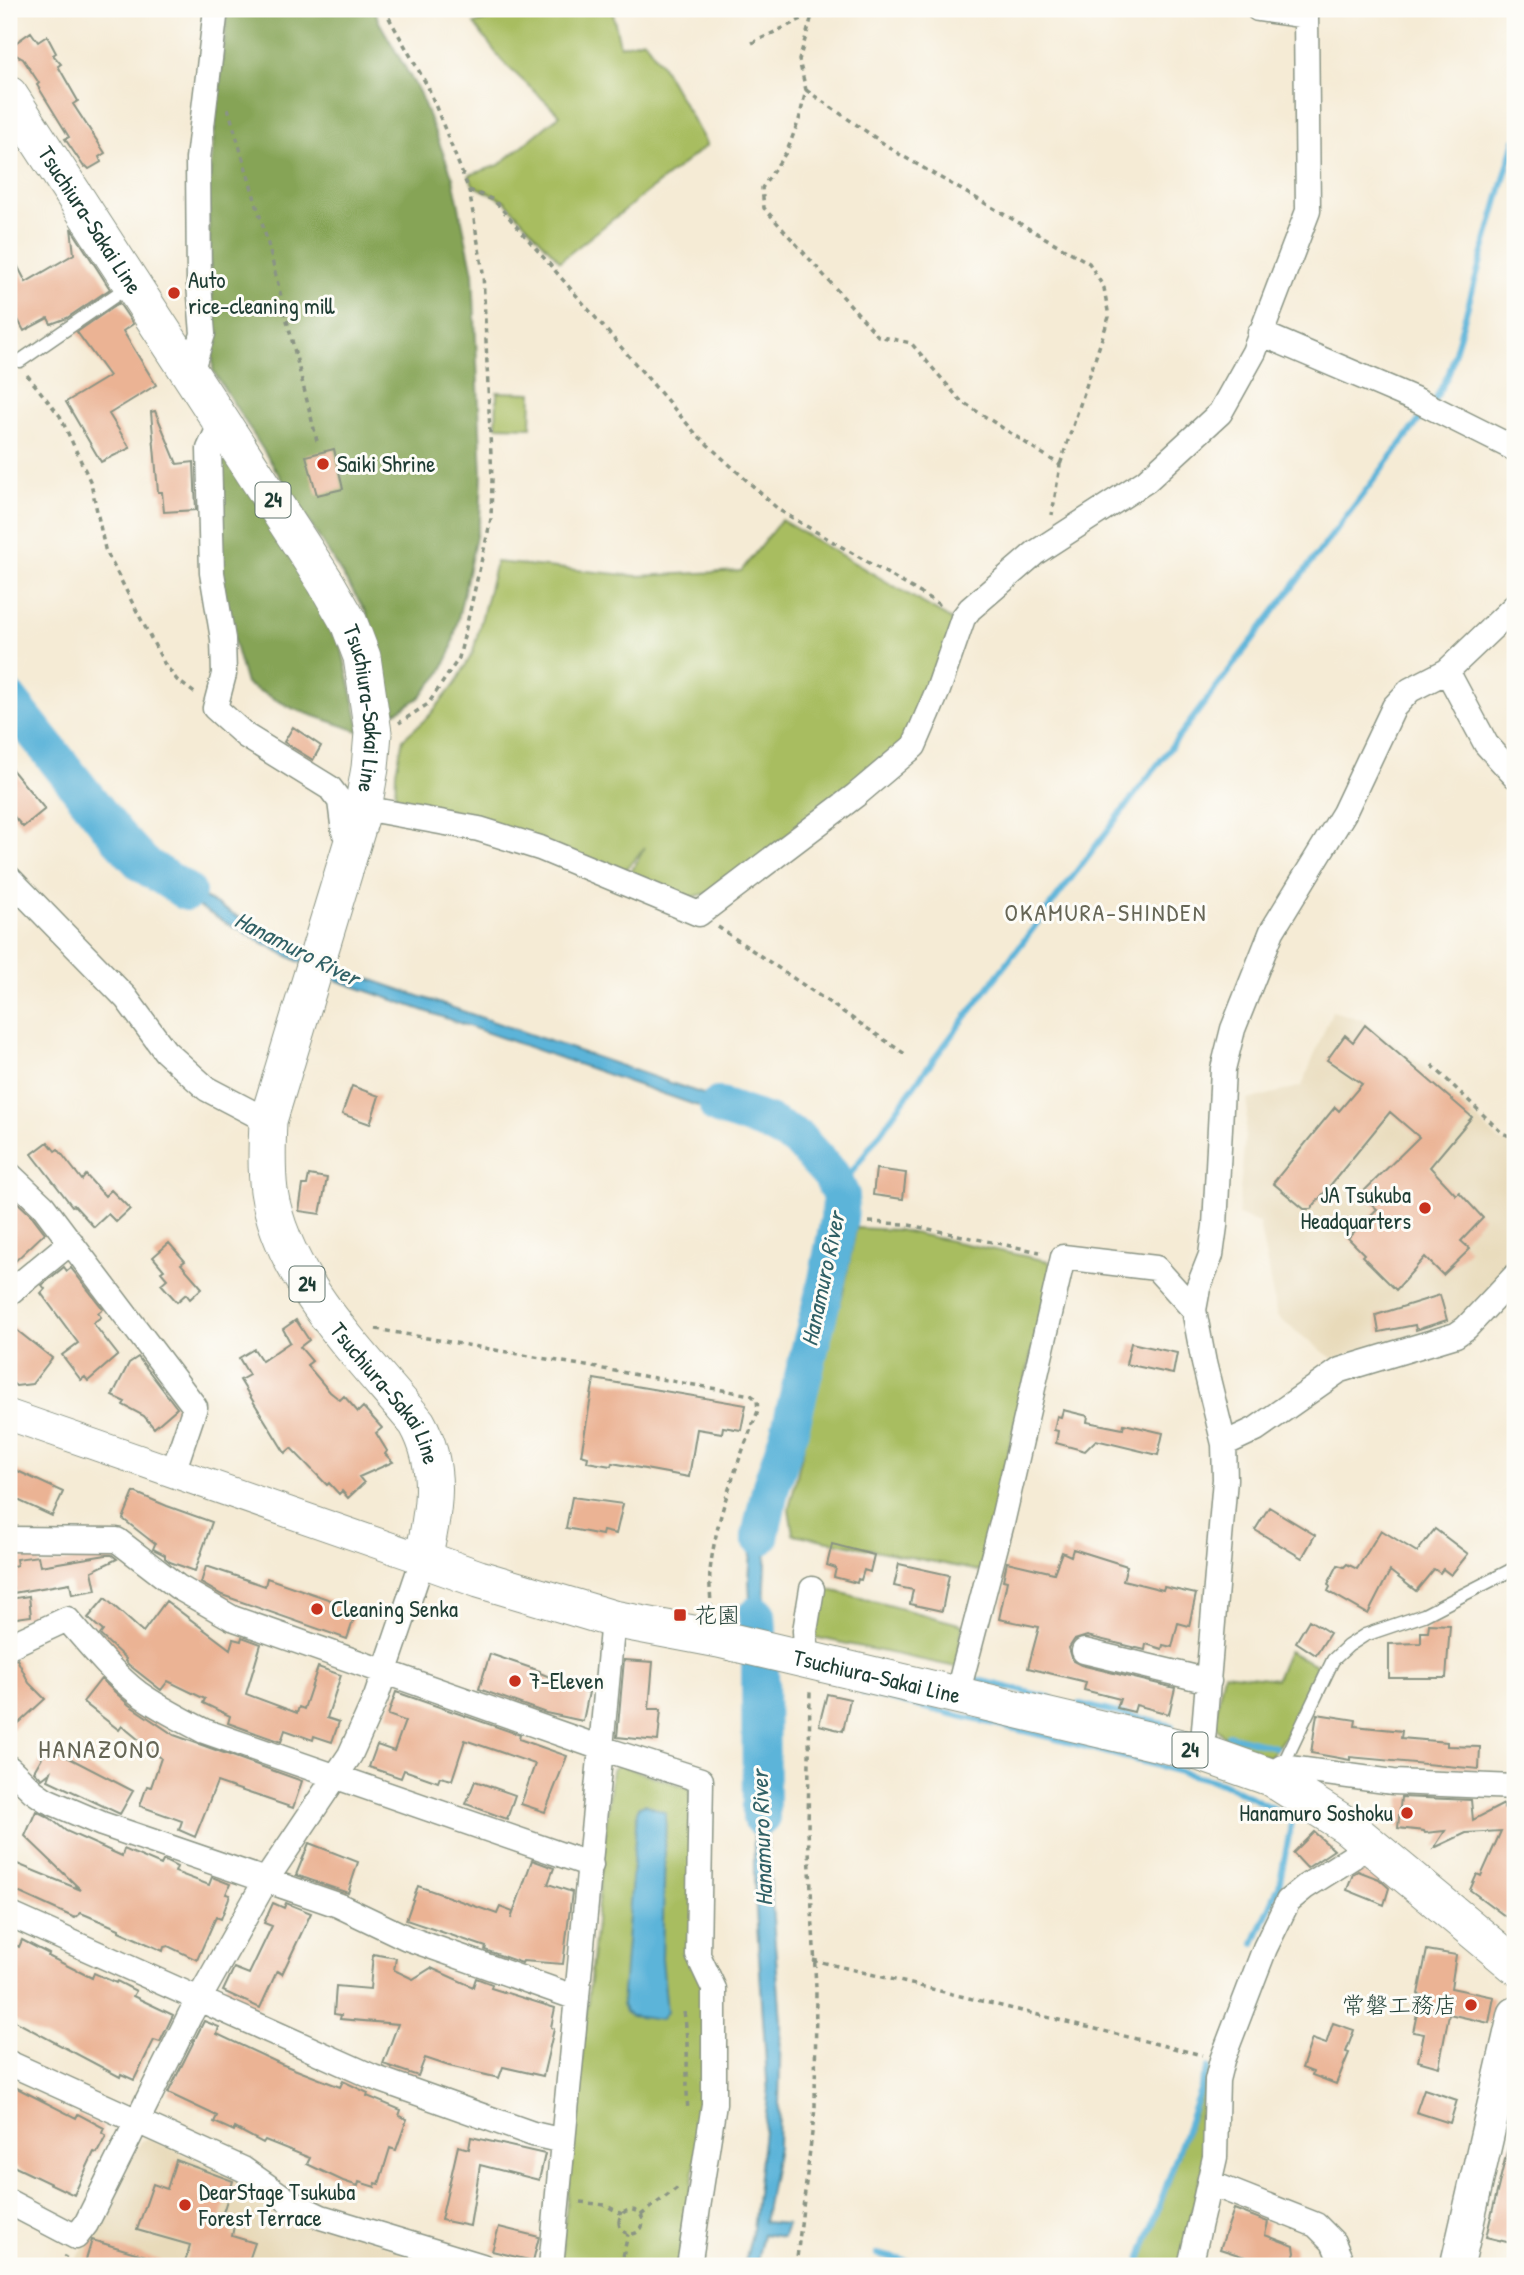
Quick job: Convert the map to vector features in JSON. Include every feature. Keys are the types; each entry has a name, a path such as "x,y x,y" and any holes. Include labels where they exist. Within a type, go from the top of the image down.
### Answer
{"main road":[{"name":"Tsuchiura-Sakai Line","path":"9,94 326,583 349,623 362,657 373,733 359,821 268,1122 267,1165 274,1215 294,1262 322,1306 417,1423 426,1438 435,1486 434,1514 423,1559 479,1579 613,1619 801,1658 1276,1772 1367,1841 1515,1965"},
{"path":"1457,2266 1515,2014"}],"street":[{"path":"191,372 202,334 198,159 216,9"},
{"path":"222,421 209,449 212,573 224,674 215,708 246,736 330,788 340,801 344,832 359,821 479,829 540,848 699,914 856,795 914,746 970,608 1035,553 1146,481 1220,413 1254,352 1308,211 1307,12 1258,9"},
{"path":"1260,333 1419,401 1515,449"},
{"path":"1202,1753 1225,1479 1224,1444 1194,1310 1211,1255 1215,1226 1223,1069 1233,1029 1272,931 1344,813 1394,707 1410,690 1447,671 1515,606"},
{"path":"1447,671 1486,744 1515,776"},
{"path":"9,878 126,998 165,1051 207,1089 268,1122"},
{"path":"9,1174 43,1206 195,1407 173,1472"},
{"path":"9,1293 71,1242"},
{"path":"957,1695 1002,1523 1063,1257 1187,1272 1206,1268"},
{"path":"1156,1268 1194,1310"},
{"path":"1224,1444 1256,1429 1340,1370 1456,1335 1466,1328 1515,1276"},
{"path":"9,1415 423,1559 364,1728 336,1778 266,1880 199,1998 96,2204 76,2237 9,2202"},
{"path":"9,1539 117,1540 178,1587 223,1614 250,1626 701,1780 698,1955 715,1989 714,2104 689,2266"},
{"path":"801,1658 812,1589"},
{"path":"9,1646 67,1619 111,1668 137,1692 168,1713 204,1731 590,1865"},
{"path":"551,2266 613,1619"},
{"path":"1084,1651 1209,1682"},
{"path":"9,1768 33,1791 90,1819 338,1905 407,1938 577,1998"},
{"path":"1276,1772 1393,1782 1515,1787"},
{"path":"1190,2266 1215,2157 1217,2080 1222,2060 1265,1948 1288,1901 1354,1856 1367,1841"},
{"path":"9,1914 373,2077 533,2134 563,2141"},
{"path":"9,2063 136,2123 243,2169 290,2202 321,2217 482,2266"},
{"path":"1210,2183 1316,2225 1334,2242 1343,2266"}],"lane":[{"path":"20,361 133,284"},
{"path":"1276,1772 1333,1660 1348,1646 1365,1636 1433,1610 1515,1568"}],"path":[{"path":"373,733 396,725 428,704 460,658 491,519 492,479 483,272 469,190 428,87 384,9"},
{"path":"752,43 813,11"},
{"path":"813,11 799,60 806,90 799,120 787,151 762,188 764,208 878,336 912,343 961,401 1060,465"},
{"path":"806,90 899,154 1089,263 1104,288 1109,317 1060,465 1052,516 1062,536"},
{"path":"228,107 267,240 317,441"},
{"path":"469,190 494,200 696,434 779,510 964,618"},
{"path":"20,361 29,378 60,416 91,483 105,549 164,663 177,680 215,708"},
{"path":"699,914 908,1056"},
{"path":"1432,1065 1502,1133 1515,1138"},
{"path":"869,1222 904,1224 1063,1257"},
{"path":"336,1324 751,1395 757,1400 758,1411 735,1472 710,1572 714,1638"},
{"path":"796,2266 815,2108 816,1988 808,1830 810,1674 801,1658"},
{"path":"813,1960 1222,2060"},
{"path":"684,2012 689,2039 686,2087 689,2114"},
{"path":"641,2215 681,2186"},
{"path":"557,2200 605,2205 622,2214"},
{"path":"629,2210 641,2215 641,2229 635,2234 628,2234 619,2225 622,2214 629,2210"},
{"path":"621,2266 628,2234"}],"shaded area":[{"path":"1332,1011 1361,1019 1424,1067 1501,1142 1515,1144 1515,1263 1451,1327 1333,1359 1277,1317 1259,1223 1238,1215 1248,1100 1302,1086"},
{"path":"147,2138 406,2255 403,2266 72,2266 94,2232 141,2141"}],"green space":[{"path":"236,9 375,9 378,20 419,92 453,178 473,273 482,474 480,518 451,651 440,674 419,698 398,711 386,714 384,668 366,612 213,371 208,191 227,14"},
{"path":"517,9 612,9 620,46 644,40 661,64 707,145 560,261 505,201 473,185 469,175 499,165 560,115 503,62 474,24"},
{"path":"497,392 532,393 531,427 496,426"},
{"path":"220,445 337,628 361,732 294,709 246,684 226,613 218,569"},
{"path":"781,520 957,623 912,733 896,753 718,891 683,899 630,874 645,847 622,874 395,802 396,771 403,739 429,716 456,683 473,652 496,562 637,576 741,571"},
{"path":"856,1228 898,1230 1048,1261 1052,1267 980,1571 793,1534 789,1509 825,1356 844,1289"},
{"path":"823,1588 963,1625 956,1667 814,1637"},
{"path":"1288,1651 1322,1668 1299,1714 1270,1757 1232,1746 1213,1724 1224,1673 1276,1679"},
{"path":"619,1765 689,1788 710,1993 707,2088 679,2266 560,2266 612,1769"},
{"path":"1211,2066 1206,2155 1180,2266 1140,2266"}],"water":[{"path":"145,858 210,901 340,969 770,1117 764,1129 336,980 235,928 162,884 139,869"},
{"path":"764,1485 779,1489 767,1542 764,1606 753,1661 749,1580 752,1539"},
{"path":"753,1661 781,2021 778,2147 764,2222 787,2224 783,2237 763,2234 756,2266 744,2266 753,2229 768,2095 754,1878"},
{"path":"645,1804 666,1813 662,1958 667,2012 661,2020 631,2016 625,2012 622,2005 637,1812 639,1806"}],"building":[{"path":"31,32 38,42 47,36 56,53 53,55 61,64 58,66 78,101 73,104 105,153 99,157 101,162 89,169 84,167 65,139 69,137 37,85 39,83 23,59 16,55 14,44"},
{"path":"71,228 110,289 67,318 51,324 48,318 24,331 16,316 9,320 9,250 26,282 74,254"},
{"path":"119,303 133,324 123,331 156,385 109,414 130,448 101,462 66,402 109,376 77,332"},
{"path":"155,411 177,464 194,462 196,510 164,512 162,492 158,492 151,412"},
{"name":"Saiki Shrine","path":"334,449 343,489 317,495 306,456"},
{"path":"293,727 321,746 313,760 284,742"},
{"path":"9,766 45,809 23,827 9,811"},
{"path":"1365,1025 1472,1117 1430,1167 1456,1195 1459,1192 1483,1218 1461,1241 1470,1249 1443,1275 1425,1257 1396,1290 1348,1238 1377,1209 1365,1198 1368,1195 1364,1191 1419,1137 1390,1112 1311,1209 1304,1209 1273,1183 1335,1107 1339,1111 1362,1084 1327,1060 1345,1035 1353,1042"},
{"path":"352,1086 379,1096 370,1124 342,1114"},
{"path":"48,1142 55,1151 58,1149 82,1180 86,1175 105,1196 111,1190 130,1209 116,1222 108,1214 94,1227 74,1205 72,1206 32,1154"},
{"path":"876,1169 906,1173 903,1199 873,1195"},
{"path":"309,1175 327,1178 320,1214 299,1211 303,1185 307,1185"},
{"path":"15,1200 45,1233 9,1267 9,1207"},
{"path":"169,1243 185,1261 181,1264 202,1288 190,1299 186,1294 177,1302 161,1284 167,1279 161,1272 164,1270 153,1257"},
{"path":"64,1267 67,1271 71,1268 103,1309 98,1313 101,1317 93,1323 118,1355 88,1381 85,1377 81,1380 62,1355 78,1343 41,1293 45,1289 42,1285"},
{"path":"1440,1295 1447,1320 1416,1330 1415,1325 1379,1332 1376,1315"},
{"path":"296,1320 309,1340 300,1347 312,1361 307,1365 330,1392 340,1400 344,1396 358,1412 363,1407 382,1428 376,1433 387,1451 385,1454 393,1462 359,1477 364,1483 348,1498 342,1491 339,1494 329,1483 327,1485 291,1448 285,1453 240,1380 249,1375 239,1358 254,1349 262,1361 290,1342 283,1329"},
{"path":"9,1324 52,1358 32,1384 16,1386 9,1380"},
{"path":"1131,1343 1177,1353 1173,1374 1126,1364"},
{"path":"138,1357 177,1408 154,1428 144,1416 112,1396 129,1363"},
{"path":"594,1379 746,1405 741,1430 723,1427 722,1433 697,1429 689,1477 612,1463 611,1466 587,1462 588,1457 581,1455"},
{"path":"1063,1410 1088,1416 1087,1422 1123,1429 1124,1424 1163,1433 1158,1455 1096,1440 1085,1451 1056,1443 1058,1431 1054,1430 1057,1416 1061,1417"},
{"path":"9,1467 63,1492 52,1516 9,1496"},
{"path":"134,1492 212,1522 195,1571 170,1562 165,1555 153,1549 155,1544 123,1519"},
{"path":"572,1497 623,1504 616,1534 603,1531 602,1535 566,1528"},
{"path":"1269,1507 1315,1535 1302,1558 1255,1530"},
{"path":"1435,1529 1468,1554 1451,1575 1443,1569 1440,1573 1434,1569 1416,1591 1390,1571 1368,1614 1328,1591 1328,1584 1338,1565 1344,1567 1347,1564 1357,1569 1381,1530 1417,1552"},
{"path":"832,1544 874,1555 870,1572 864,1570 857,1583 834,1577 836,1568 827,1565"},
{"path":"1073,1549 1127,1566 1123,1580 1163,1590 1164,1587 1196,1594 1189,1626 1178,1623 1172,1647 1163,1645 1162,1649 1146,1644 1145,1650 1087,1636 1074,1640 1069,1648 1073,1661 1081,1665 1175,1688 1169,1714 1136,1705 1134,1712 1117,1708 1120,1699 1084,1690 1086,1682 1028,1668 1039,1627 999,1619 1007,1581 1003,1580 1007,1562 1054,1573 1062,1552 1071,1556"},
{"path":"106,1555 117,1559 92,1571 96,1590 72,1594 70,1583 13,1593 9,1567 17,1565 16,1559 38,1556 40,1566"},
{"path":"899,1564 949,1575 942,1611 910,1604 913,1590 894,1586"},
{"path":"206,1566 265,1586 267,1578 357,1609 347,1639 222,1595 201,1583"},
{"path":"29,1596 31,1616 9,1619 9,1599"},
{"path":"105,1598 143,1632 166,1601 230,1649 233,1639 241,1641 242,1637 261,1644 246,1694 297,1713 299,1707 304,1709 318,1667 341,1675 327,1718 339,1722 332,1742 314,1736 313,1740 285,1730 281,1742 228,1723 230,1716 203,1703 205,1699 168,1681 161,1690 129,1665 100,1635 103,1631 88,1618"},
{"path":"1309,1620 1330,1633 1316,1655 1296,1642"},
{"path":"1429,1624 1450,1625 1446,1678 1389,1678 1389,1644 1421,1643 1421,1632 1428,1632"},
{"name":"7-Eleven","path":"490,1654 540,1671 550,1677 548,1683 589,1692 583,1721 546,1713 479,1689"},
{"path":"17,1659 29,1683 45,1699 9,1732 9,1661"},
{"path":"624,1660 653,1662 649,1709 661,1709 658,1741 617,1737"},
{"path":"101,1679 129,1705 174,1735 302,1781 293,1808 217,1782 195,1837 179,1830 182,1821 140,1806 147,1786 151,1787 161,1758 122,1726 119,1730 83,1702"},
{"path":"396,1692 520,1735 519,1739 567,1756 545,1812 521,1804 535,1764 465,1740 452,1780 440,1777 438,1782 404,1770 401,1778 369,1767 377,1745 394,1751 405,1721 388,1715"},
{"path":"827,1694 850,1699 843,1731 819,1725"},
{"path":"1317,1714 1356,1720 1355,1726 1402,1731 1401,1738 1447,1742 1447,1746 1480,1747 1479,1769 1350,1757 1350,1760 1311,1753"},
{"path":"48,1747 133,1791 120,1814 48,1780 51,1772 42,1779 34,1771"},
{"path":"475,1781 515,1795 507,1819 466,1804"},
{"path":"1401,1797 1471,1800 1473,1820 1504,1804 1504,1808 1515,1802 1515,1915 1509,1911 1505,1916 1470,1890 1477,1874 1481,1876 1501,1831 1466,1833 1434,1848 1445,1831 1425,1833 1398,1828"},
{"path":"36,1811 66,1831 122,1856 124,1849 161,1865 165,1861 177,1867 175,1872 209,1885 212,1877 230,1884 226,1894 230,1895 221,1919 216,1917 197,1960 168,1946 164,1947 163,1951 81,1913 75,1918 9,1888 9,1878 15,1863 81,1890 25,1836"},
{"path":"1314,1832 1334,1850 1307,1868 1293,1853"},
{"path":"309,1843 358,1862 348,1893 296,1875"},
{"path":"532,1860 554,1868 548,1884 572,1892 563,1964 522,1963 485,1950 486,1947 406,1920 418,1886 497,1914 500,1907 513,1912 511,1919"},
{"path":"1358,1871 1379,1879 1389,1888 1384,1905 1347,1890 1353,1874"},
{"path":"273,1903 284,1908 286,1903 311,1913 282,1974 277,1971 260,2008 223,1991 234,1968 249,1974 272,1926 264,1923"},
{"path":"22,1940 92,1978 94,1973 116,1983 117,1981 136,1991 133,1996 173,2015 160,2042 154,2040 134,2080 121,2074 120,2077 9,2018 9,1942 19,1947"},
{"path":"1427,1950 1456,1955 1451,1988 1494,1997 1489,2023 1449,2014 1439,2067 1418,2061 1424,2034 1413,2032"},
{"path":"373,1954 396,1958 394,1970 413,1979 431,1968 473,1987 476,1978 492,1984 491,1988 555,2008 551,2027 554,2029 543,2076 503,2067 499,2078 425,2058 418,2076 383,2064 398,2024 340,2019 341,2015 334,2014 336,1986 370,1989"},
{"path":"204,2021 219,2027 217,2034 281,2064 340,2087 343,2081 368,2093 367,2096 401,2110 399,2116 407,2119 396,2150 390,2148 379,2184 376,2183 375,2187 359,2182 358,2186 343,2181 307,2164 310,2158 265,2140 263,2143 235,2128 234,2131 214,2122 217,2116 168,2093"},
{"path":"1333,2023 1354,2030 1346,2052 1349,2053 1336,2084 1302,2068 1312,2039 1326,2044"},
{"path":"9,2084 76,2118 78,2114 104,2128 102,2133 106,2136 97,2153 94,2152 74,2195 9,2164"},
{"path":"1424,2089 1457,2100 1450,2123 1416,2112"},
{"path":"471,2137 545,2154 539,2180 480,2165 470,2226 441,2220 458,2146 469,2149"},
{"path":"1509,2143 1515,2143 1515,2244 1486,2237"},
{"name":"DearStage Tsukuba Forest Terrace","path":"176,2160 233,2181 220,2222 234,2226 232,2236 255,2243 247,2266 184,2266 190,2245 137,2230 153,2184 167,2189"},
{"path":"1234,2209 1268,2222 1265,2235 1294,2246 1295,2253 1290,2266 1273,2266 1220,2249"},
{"path":"499,2227 539,2237 533,2261 492,2251"},
{"path":"92,2240 166,2262 165,2266 84,2266"}],"waterway":[{"path":"1434,402 1449,373 1515,140"},
{"path":"841,1196 849,1176 924,1072 1427,410"},
{"name":"Hanamuro River","path":"9,700 118,837 143,864 187,892"},
{"name":"Hanamuro River","path":"718,1106 768,1123 798,1139 831,1175 841,1196 827,1280 789,1433 771,1486 760,1537"},
{"name":"Hanamuro River","path":"757,1615 761,1817"},
{"path":"971,1676 970,1678 1051,1698"},
{"path":"863,1693 1049,1737 1222,1783 1289,1816 1292,1820 1279,1886 1254,1943"},
{"path":"1080,1704 1172,1726"},
{"path":"1228,1735 1275,1747"},
{"path":"1138,2266 1208,2067"},
{"path":"877,2254 927,2266"}],"place":[{"name":"Auto rice-cleaning mill","path":"174,293"},
{"name":"Saiki Shrine","path":"323,464"},
{"name":"JA Tsukuba Headquarters","path":"1425,1208"},
{"name":"Cleaning Senka","path":"317,1609"},
{"name":"花園","path":"680,1615"},
{"name":"7-Eleven","path":"515,1681"},
{"name":"Hanamuro Soshoku","path":"1407,1813"},
{"name":"常磐工務店","path":"1471,2005"},
{"name":"DearStage Tsukuba Forest Terrace","path":"185,2205"}],"district":[{"name":"OKAMURA-SHINDEN","path":"1106,913"},
{"name":"HANAZONO","path":"100,1749"}]}
